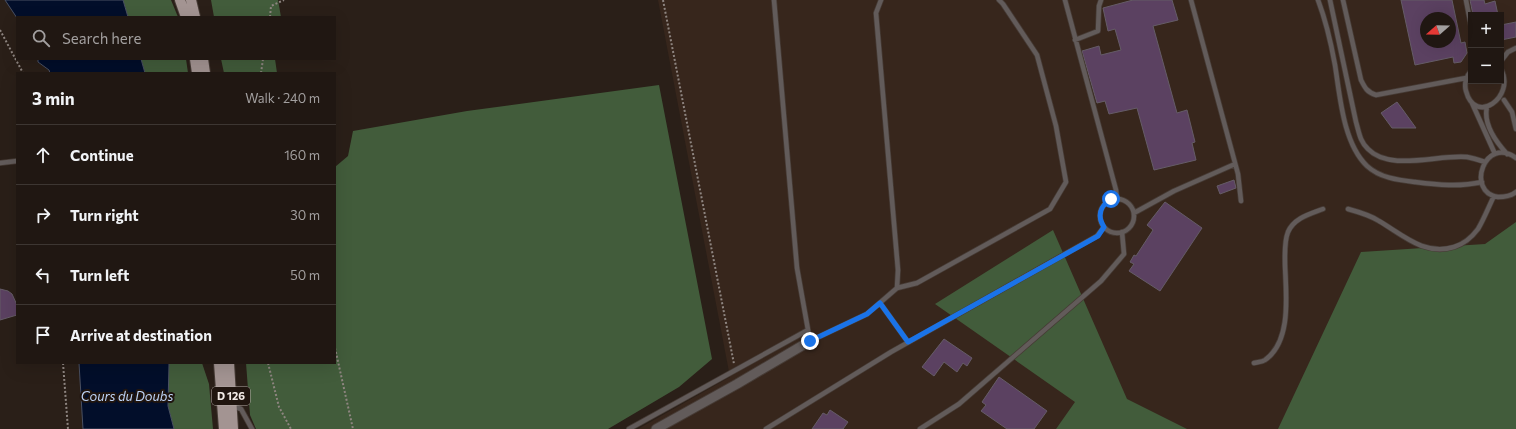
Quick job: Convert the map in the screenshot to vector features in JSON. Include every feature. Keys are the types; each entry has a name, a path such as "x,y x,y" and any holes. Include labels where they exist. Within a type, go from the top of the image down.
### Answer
{"main road":[{"path":"180,0 186,16"},
{"path":"191,0 195,16"},
{"path":"195,60 197,72"},
{"path":"204,60 205,72"},
{"name":"D 126","path":"219,364 224,429"},
{"name":"D 126","path":"229,364 233,429"}],"street":[{"path":"656,429 810,341"}],"lane":[{"path":"774,0 797,268 810,341 867,314 897,288 917,283 1050,209 1066,182 1056,126 1037,55 999,0"},
{"path":"881,0 876,13 898,270 897,288"},
{"path":"1065,0 1117,198"},
{"path":"1075,40 1098,32 1099,6 1101,0"},
{"path":"1191,0 1238,174 1241,201"},
{"path":"1318,0 1325,21 1344,120 1350,141 1366,165 1382,175 1397,179 1459,186 1482,182"},
{"path":"1330,0 1360,138 1367,148 1372,153 1391,160 1467,158 1485,162"},
{"path":"1343,0 1361,80 1365,89 1369,93 1376,95 1466,78"},
{"path":"1466,0 1468,12"},
{"path":"1504,57 1508,52 1516,48"},
{"path":"1472,101 1476,105 1487,108 1504,100 1509,88 1508,81 1504,73"},
{"path":"1468,75 1466,78 1466,90 1495,154"},
{"path":"1504,100 1512,112 1516,129"},
{"path":"1487,108 1486,120 1497,143 1507,154 1516,158"},
{"path":"1507,154 1495,154 1485,162 1482,168 1482,182 1488,191 1494,196 1506,197 1516,192"},
{"path":"0,163 16,161"},
{"path":"1134,213 1174,191 1235,164"},
{"path":"1348,210 1365,214 1378,220 1415,244 1437,250 1458,246 1468,240 1478,228 1494,196"},
{"path":"1117,198 1130,204 1134,213 1133,223 1122,232 1112,232 1104,227 1100,217 1103,206 1106,202 1117,198"},
{"path":"1254,364 1265,360 1276,347 1283,335 1286,287 1285,248 1288,231 1298,220 1308,214 1323,209"},
{"path":"766,429 908,342 1098,236 1104,227"},
{"path":"920,429 959,404 1101,281 1124,254 1122,232"},
{"path":"880,303 908,342"},
{"path":"629,429 808,330"},
{"path":"232,406 241,409 252,429"}],"path":[{"path":"270,16 271,6 284,0"},
{"path":"663,0 736,370"},
{"path":"0,30 16,59"},
{"path":"17,60 23,72"},
{"path":"261,72 263,60"},
{"path":"336,352 353,429"},
{"path":"63,364 68,429"},
{"path":"268,364 279,407 292,429"}],"shaded area":[{"path":"658,0 1516,0 1516,429 638,429 730,377"}],"green space":[{"path":"123,0 171,0 178,16 128,16"},
{"path":"211,0 278,0 281,16 214,16"},
{"path":"141,60 186,60 188,72 145,72"},
{"path":"221,60 275,60 277,72 224,72"},
{"path":"659,85 712,359 679,387 608,429 256,429 250,415 246,364 336,364 336,166 348,156 353,131 467,111"},
{"path":"1516,222 1516,429 1278,429 1361,252 1485,244"},
{"path":"1053,230 1127,399 1187,429 1056,429 1075,402 935,304"},
{"path":"169,364 202,364 209,384 213,429 174,429 168,406"}],"water":[{"path":"5,0 123,0 128,16 16,16"},
{"path":"38,60 141,60 145,72 50,72 38,62"},
{"name":"Cours du Doubs","path":"79,364 169,364 168,406 174,429 83,429"}],"building":[{"path":"1133,0 1172,0 1178,20 1153,26 1177,113 1187,110 1195,142 1192,143 1196,160 1154,170 1137,108 1109,114 1105,101 1097,103 1082,51 1099,46 1101,55 1121,50 1115,29 1108,31 1103,8"},
{"path":"1401,0 1452,0 1455,12 1420,12 1420,48 1456,48 1456,19 1461,43 1465,42 1467,53 1461,62 1454,63 1453,57 1415,65"},
{"path":"1470,0 1484,0 1485,4 1495,1 1497,12 1472,12"},
{"path":"1516,22 1516,37 1504,39 1504,24"},
{"path":"1397,102 1416,128 1392,128 1381,113"},
{"path":"1234,180 1236,188 1220,194 1217,186"},
{"path":"1165,202 1202,228 1160,291 1129,271 1134,264 1130,262 1134,255 1136,256 1153,230 1147,225"},
{"path":"0,289 8,291 12,294 16,303 16,315 0,320"},
{"path":"944,339 972,358 967,366 963,363 957,372 944,362 934,376 922,367"},
{"path":"999,377 1047,411 1034,429 1007,429 981,411 986,405 982,402"},
{"path":"830,410 848,422 843,429 812,429 823,413 827,415"}],"route":[{"path":"810,341 867,314 880,303 908,342 1098,236 1104,227 1101,222 1100,211 1106,202 1111,199"}]}
